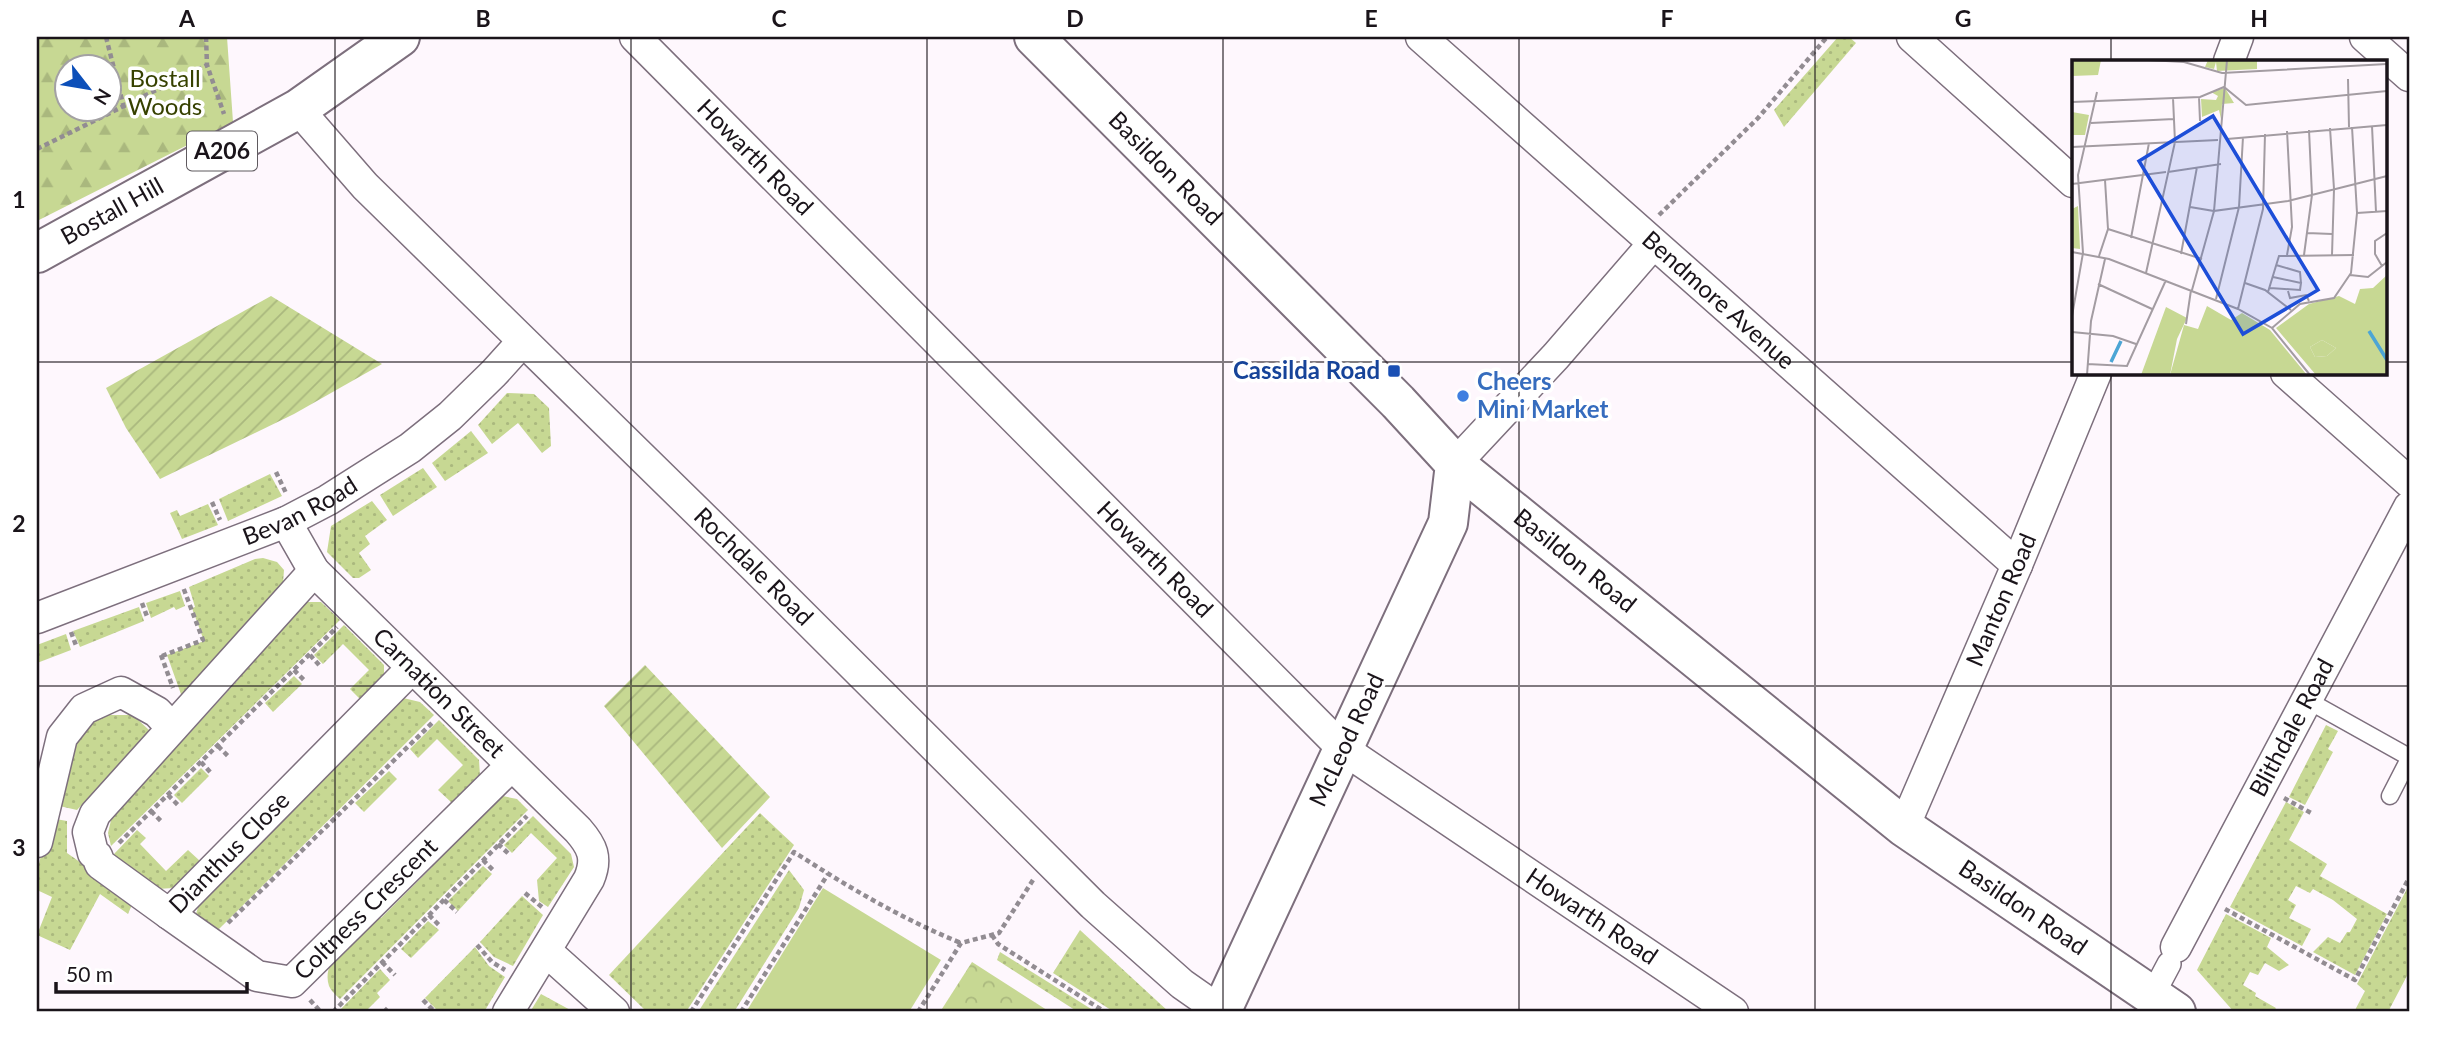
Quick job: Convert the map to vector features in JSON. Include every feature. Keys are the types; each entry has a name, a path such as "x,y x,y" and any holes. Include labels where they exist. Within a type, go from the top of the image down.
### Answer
{"main road":[{"name":"Bostall Hill","path":"37,253 298,108 400,37"},
{"name":"Basildon Road","path":"1041,39 1398,402 1455,464 1904,827 2163,986"},
{"name":"McLeod Road","path":"1222,1012 1448,523 1455,464"}],"street":[{"name":"Howarth Road","path":"635,37 1343,749 1733,1012"},
{"name":"Bendmore Avenue","path":"1421,37 2017,565"},
{"path":"1912,37 2072,181"},
{"path":"2229,60 2238,37"},
{"path":"2365,37 2409,76"},
{"name":"Rochdale Road","path":"298,108 365,186 754,567 1093,905 1182,984 1222,1012"},
{"path":"1455,464 1556,356 1648,239"},
{"name":"Bevan Road","path":"37,618 286,522 339,493 410,448 450,416 522,342"},
{"name":"Manton Road","path":"1904,827 2096,374"},
{"path":"2287,374 2409,482"},
{"name":"Blithdale Road","path":"2163,986 2202,897 2409,507"},
{"name":"Carnation Street","path":"286,522 314,570 588,842 594,859 589,879 546,951"},
{"path":"100,864 93,853 88,832 96,814 314,570"},
{"name":"Dianthus Close","path":"100,864 169,914 412,668"},
{"path":"37,842 62,737 84,709 121,692 156,712 172,728"},
{"name":"Coltness Crescent","path":"169,914 257,976 292,982 511,766"},
{"path":"508,1012 546,951 614,1012"}],"lane":[{"path":"2307,700 2409,758 2390,796"}],"path":[{"path":"106,37 124,108"},
{"path":"206,37 207,65 234,145"},
{"path":"1648,239 1661,212 1758,118 1827,37"},
{"path":"37,149 207,65"},
{"path":"162,656 203,640 176,565"},
{"path":"100,864 355,610"},
{"path":"310,655 320,666"},
{"path":"294,670 304,681"},
{"path":"209,942 450,705"},
{"path":"218,746 228,756"},
{"path":"201,762 211,773"},
{"path":"168,795 179,806"},
{"path":"333,1012 545,799"},
{"path":"151,811 162,822"},
{"path":"498,844 510,855"},
{"path":"694,1011 794,852 873,902 961,943 999,933 1047,859"},
{"path":"483,860 494,871"},
{"path":"741,1012 828,874"},
{"path":"2202,897 2355,980 2409,878"},
{"path":"444,900 457,912"},
{"path":"429,915 441,927"},
{"path":"992,935 998,944 1105,1012"},
{"path":"918,1012 961,943"},
{"path":"477,945 492,962 526,984"},
{"path":"382,962 395,975"},
{"path":"422,1000 435,1012"},
{"path":"384,1012 390,1006"}],"green space":[{"name":"Bostall Woods","path":"37,37 227,37 233,122 37,221"},
{"path":"1838,37 1849,37 1856,43 1784,127 1774,110"},
{"path":"271,296 382,364 294,414 160,479 126,428 106,388"},
{"path":"507,393 534,394 549,408 551,446 542,453 518,423 492,444 478,425"},
{"path":"471,431 488,453 445,481 432,463"},
{"path":"423,468 437,487 393,516 380,495"},
{"path":"270,474 282,496 228,521 219,499"},
{"path":"372,501 387,520 365,536 370,544 359,553 371,570 359,578 353,578 327,552 331,526"},
{"path":"208,504 218,525 182,539 170,513 177,510 180,516"},
{"path":"263,558 277,562 284,570 283,583 182,697 167,655 204,641 192,608 195,607 189,587"},
{"path":"180,591 185,606 176,610 174,607 151,618 146,603"},
{"path":"299,602 321,602 340,620 111,846 108,833 112,816 180,736 187,736 237,681 241,665"},
{"path":"139,607 144,621 80,647 73,631"},
{"path":"344,625 384,665 384,680 362,701 350,689 369,670 343,644 323,664 314,655"},
{"path":"66,634 71,650 37,663 37,645"},
{"path":"645,665 770,797 722,848 604,706"},
{"path":"294,676 302,684 273,712 265,703"},
{"path":"399,697 420,702 434,715 218,930 195,917 204,888"},
{"path":"106,715 133,715 150,731 77,810 55,805 76,728"},
{"path":"439,720 479,760 480,776 452,803 438,790 463,765 437,739 418,758 410,749"},
{"path":"2326,725 2338,731 2328,749 2333,752 2305,805 2289,797"},
{"path":"201,768 209,776 182,803 174,795"},
{"path":"389,771 397,779 364,812 355,803"},
{"path":"493,794 517,799 528,810 340,999 330,988 328,976 334,957 341,947 371,916 381,918 432,867 433,854"},
{"path":"2286,802 2304,812 2289,840 2327,864 2320,876 2387,914 2355,975 2313,952 2328,937 2340,943 2357,919 2333,900 2313,889 2310,893 2296,886 2288,900 2296,905 2289,918 2311,929 2302,946 2230,907"},
{"path":"760,813 794,845 686,1012 647,1012 609,975"},
{"path":"533,816 571,854 574,867 548,907 539,901 537,880 557,858 531,833 512,853 504,845"},
{"path":"50,818 67,821 67,853 134,900 128,914 100,894 70,950 37,935 52,897 37,890 37,872"},
{"path":"137,830 146,838 140,844 166,871 188,850 200,861 173,888 158,889 118,860 114,854"},
{"path":"483,866 492,874 458,911 448,901"},
{"path":"789,870 804,890 799,908 734,1012 706,1012 700,1009"},
{"path":"2409,885 2409,972 2388,1012 2354,1012 2365,991 2357,984"},
{"path":"823,888 941,960 909,1012 746,1012"},
{"path":"522,896 543,915 513,966 494,957 480,942"},
{"path":"2226,914 2271,938 2267,947 2289,965 2279,971 2265,963 2258,975 2250,972 2243,985 2256,993 2255,996 2276,1008 2273,1012 2234,1012 2197,970"},
{"path":"428,921 439,930 411,958 401,949"},
{"path":"1080,930 1169,1012 1114,1012 1053,973"},
{"path":"475,947 489,966 505,977 484,1012 439,1012 425,998"},
{"path":"1000,952 1096,1012 1078,1012 997,960"},
{"path":"972,962 1050,1012 940,1012"},
{"path":"380,969 390,980 377,993 380,997 365,1012 338,1012"},
{"path":"541,994 574,1012 530,1012"}],"place":[{"name":"Cassilda Road","path":"1394,371"},
{"name":"Cheers Mini Market","path":"1463,396"}]}
